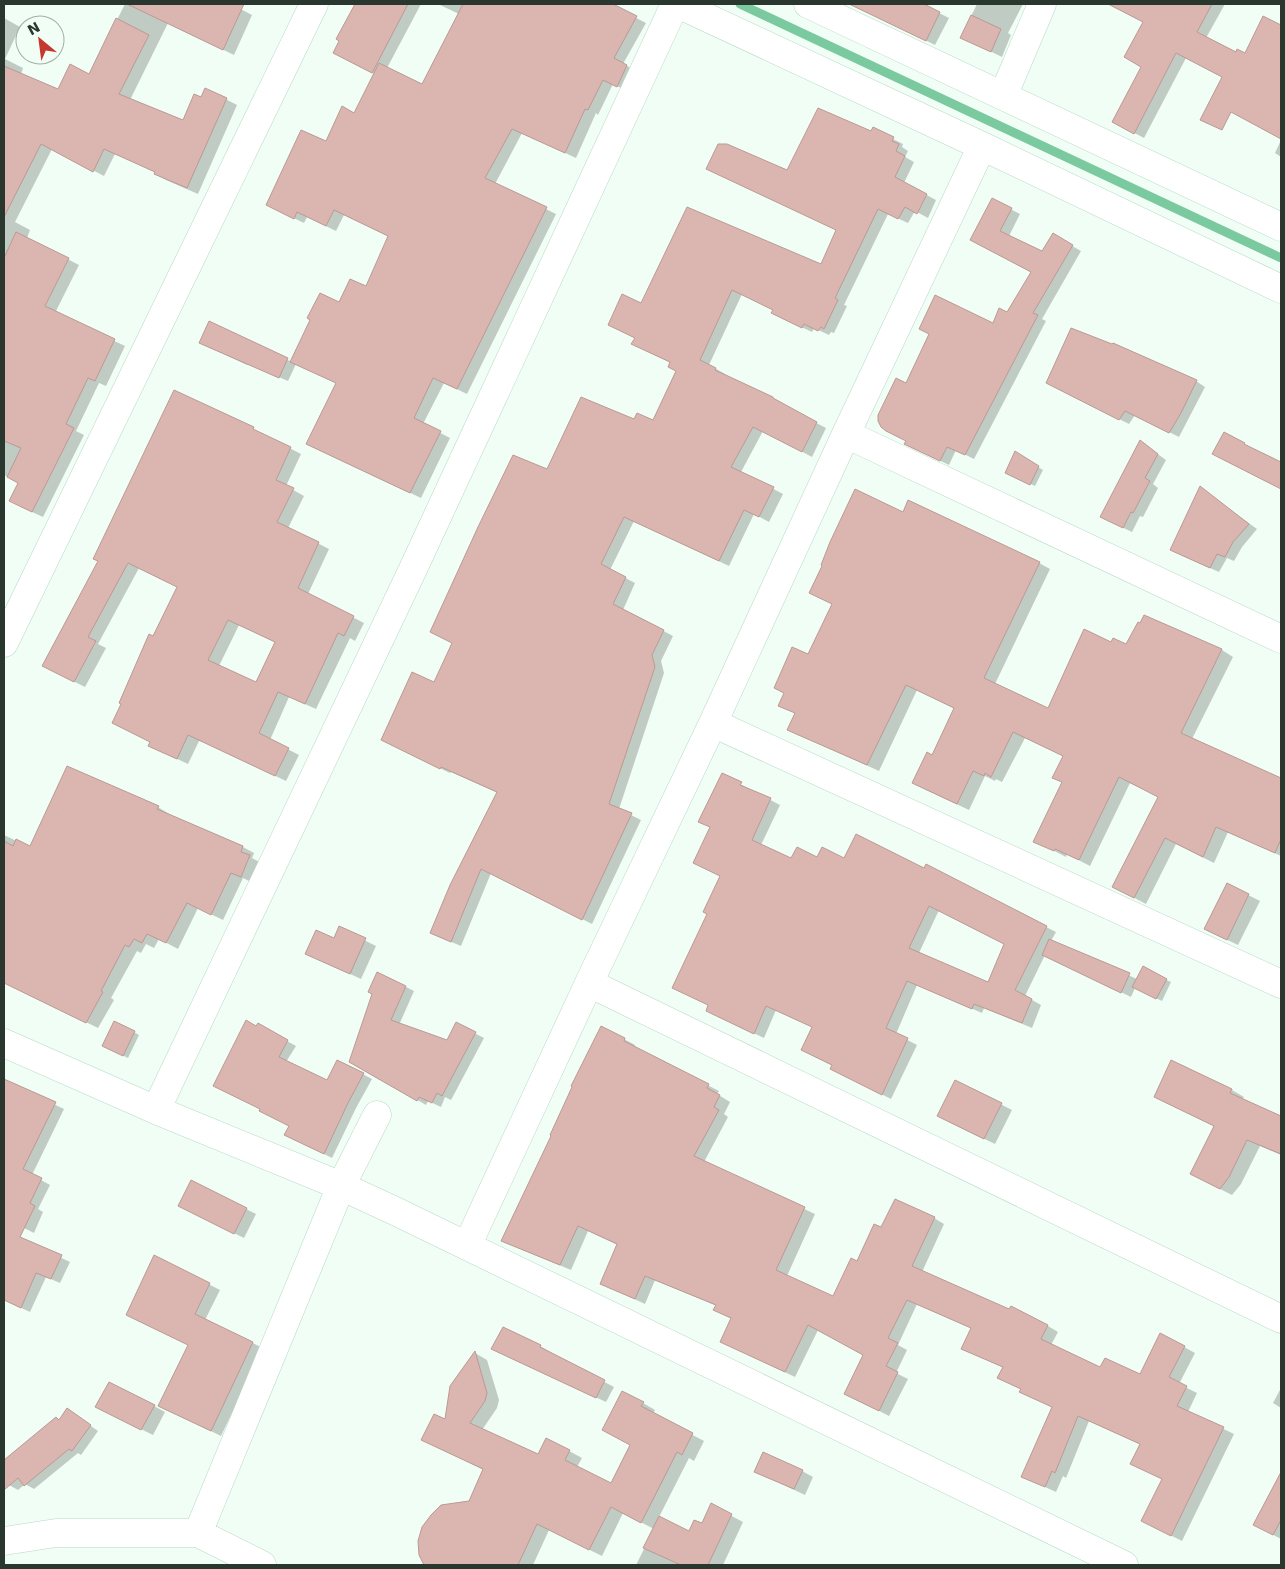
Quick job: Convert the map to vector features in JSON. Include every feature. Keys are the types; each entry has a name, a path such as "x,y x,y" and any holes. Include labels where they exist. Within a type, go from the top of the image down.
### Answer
{"street":[{"path":"4,643 314,4"},
{"path":"156,1110 409,578 677,4 982,146 1281,289"},
{"path":"808,4 1281,227"},
{"path":"1003,96 1042,4"},
{"path":"467,1246 588,983 713,723 846,434 982,146"},
{"path":"846,434 1281,639"},
{"path":"713,723 1281,984"},
{"path":"588,983 1281,1319"},
{"path":"4,1043 156,1110 341,1186 1124,1565"},
{"path":"198,1533 341,1186 377,1115"},
{"path":"4,1542 56,1533 198,1533 262,1565"}],"building":[{"path":"127,4 244,4 223,50"},
{"path":"355,4 408,4 372,73 333,53 339,41 336,39"},
{"path":"463,4 613,4 637,16 614,58 627,65 617,87 603,80 588,110 585,109 565,153 512,129 485,178 547,207 457,389 433,378 414,418 441,431 410,493 306,444 336,383 290,362 310,320 307,318 320,293 339,302 350,279 366,286 388,236 334,210 326,226 297,212 294,219 266,205 301,130 326,141 342,106 354,113 379,63 422,84"},
{"path":"849,4 924,4 940,12 926,41"},
{"path":"1108,4 1212,4 1197,32 1236,52 1237,49 1245,53 1263,16 1281,25 1281,139 1231,112 1222,130 1200,120 1222,77 1176,53 1134,134 1112,122 1141,67 1124,57 1143,22"},
{"path":"971,15 1001,29 991,52 960,38"},
{"path":"116,18 149,35 119,94 183,120 194,94 201,97 205,88 227,98 187,188 104,149 93,172 41,144 4,217 4,66 58,89 70,64 89,74"},
{"path":"818,108 871,131 873,127 894,137 892,141 899,144 896,151 905,156 895,177 927,194 917,214 905,207 898,219 878,209 835,298 838,300 824,329 821,327 818,331 804,324 802,328 771,313 773,310 732,290 700,360 716,368 715,370 773,397 817,422 802,452 753,427 731,467 774,487 759,517 744,510 719,561 624,517 601,564 626,577 613,604 664,630 652,655 655,667 609,804 632,813 582,920 481,869 451,942 430,933 450,885 497,792 441,767 440,769 381,740 412,672 434,682 452,643 430,632 478,527 513,455 547,469 581,397 634,419 637,413 653,420 676,371 668,367 670,362 631,344 635,338 608,325 622,294 641,303 687,207 821,264 836,230 706,169 718,144 727,144 787,170"},
{"path":"992,198 1012,208 1000,231 1042,251 1053,233 1073,245 1033,313 1038,315 965,455 947,447 940,461 904,444 906,441 886,431 878,421 878,415 896,378 906,383 929,334 919,329 935,295 993,323 999,308 1007,312 1031,272 970,240"},
{"path":"16,232 69,258 45,306 115,339 95,381 88,378 66,424 74,428 32,512 9,501 18,483 7,477 21,448 4,441 4,258"},
{"path":"209,321 288,358 279,378 199,343"},
{"path":"1071,328 1113,343 1197,380 1169,433 1125,411 1119,420 1046,383"},
{"path":"174,390 254,427 253,429 291,447 276,480 294,488 277,522 319,542 298,588 354,616 344,636 338,633 305,704 278,692 259,733 289,748 275,776 188,735 177,759 148,746 150,742 112,723 149,634 153,636 177,587 128,563 88,637 96,641 74,682 42,666 98,561 93,559","holes":["228,620 275,642 256,682 208,660"]},
{"path":"1224,432 1281,462 1281,489 1212,454"},
{"path":"1140,440 1158,454 1145,478 1150,481 1123,528 1100,517"},
{"path":"1015,451 1039,466 1030,485 1005,473"},
{"path":"1200,486 1249,524 1233,542 1225,557 1217,554 1210,568 1170,550"},
{"path":"855,489 903,512 908,500 1040,562 984,678 1048,708 1084,629 1111,642 1113,638 1126,644 1144,615 1222,649 1181,733 1281,778 1281,839 1275,853 1216,827 1203,857 1165,838 1134,898 1112,887 1158,797 1119,777 1079,860 1033,842 1062,782 1052,778 1063,756 1013,732 991,777 985,773 984,776 973,771 957,804 912,783 927,752 932,755 954,708 906,685 867,765 787,730 795,713 778,706 784,693 774,688 792,647 808,654 832,604 809,593"},
{"path":"67,766 159,806 157,809 243,846 241,852 250,855 241,877 231,873 211,915 187,903 166,943 147,934 142,943 134,939 129,947 125,945 86,1023 4,983 4,841 13,846 16,839 30,846"},
{"path":"722,773 742,782 740,785 771,798 752,840 791,858 797,847 817,857 822,847 844,858 856,834 924,868 926,864 1047,926 1015,990 1032,999 1022,1023 974,1004 972,1009 907,981 886,1028 908,1038 882,1095 830,1069 832,1065 801,1050 812,1027 766,1006 754,1034 706,1011 708,1005 672,988 707,914 703,912 720,876 693,863 710,827 698,822","holes":["929,906 1004,944 988,982 909,948"]},
{"path":"1227,883 1249,894 1227,940 1204,929"},
{"path":"339,926 366,938 350,974 305,954 316,930 334,938"},
{"path":"1049,939 1130,973 1121,993 1042,955"},
{"path":"1143,966 1167,979 1156,999 1132,987"},
{"path":"377,972 406,986 391,1020 447,1040 456,1022 476,1032 442,1096 437,1093 432,1103 419,1097 417,1101 349,1062 372,994 368,992"},
{"path":"246,1020 256,1026 258,1023 288,1040 279,1057 327,1080 337,1060 364,1073 324,1154 284,1135 289,1126 259,1111 260,1109 213,1086"},
{"path":"114,1021 135,1031 123,1056 102,1046"},
{"path":"601,1026 625,1038 624,1041 709,1084 707,1088 720,1095 714,1107 719,1110 694,1156 805,1207 776,1270 833,1296 851,1258 857,1261 874,1224 881,1227 895,1199 935,1217 912,1266 1009,1309 1011,1306 1048,1325 1041,1339 1100,1367 1105,1358 1140,1374 1160,1333 1185,1346 1169,1377 1187,1386 1177,1406 1224,1427 1171,1536 1141,1521 1162,1479 1130,1464 1140,1444 1078,1416 1055,1473 1052,1471 1045,1487 1021,1477 1052,1407 1019,1392 1021,1389 997,1378 1003,1367 961,1349 971,1328 907,1300 888,1338 898,1343 886,1366 898,1372 879,1411 844,1394 863,1355 808,1325 785,1372 720,1342 731,1318 713,1310 716,1305 645,1276 635,1299 600,1284 617,1244 578,1226 560,1265 501,1241 551,1136 571,1086"},
{"path":"1171,1060 1232,1089 1230,1093 1281,1116 1281,1154 1247,1140 1229,1177 1220,1189 1190,1174 1214,1126 1154,1097"},
{"path":"4,1079 56,1102 23,1169 42,1178 30,1203 35,1206 20,1237 62,1255 51,1279 36,1273 21,1308 4,1300"},
{"path":"955,1080 1002,1103 984,1139 937,1116"},
{"path":"191,1180 247,1208 234,1234 178,1206"},
{"path":"154,1255 210,1283 195,1314 253,1342 211,1431 158,1406 188,1345 126,1315"},
{"path":"503,1327 541,1345 540,1347 605,1380 596,1398 491,1349"},
{"path":"475,1351 487,1393 485,1401 470,1423 538,1454 546,1438 570,1450 565,1460 611,1483 630,1445 602,1430 622,1391 644,1402 641,1406 693,1433 682,1455 677,1452 641,1523 611,1507 589,1550 537,1524 518,1565 424,1565 419,1555 418,1541 422,1527 441,1505 469,1501 483,1469 421,1440 434,1414 445,1419 450,1386"},
{"path":"109,1382 155,1405 141,1430 95,1407"},
{"path":"67,1408 91,1425 72,1451 69,1449 24,1486 18,1478 4,1490 4,1460 56,1417 59,1420"},
{"path":"763,1452 803,1470 794,1489 754,1472"},
{"path":"1281,1472 1281,1520 1273,1535 1253,1525"},
{"path":"711,1503 732,1514 708,1565 681,1565 643,1548 659,1516 689,1531 694,1520 702,1523"}],"waterway":[{"path":"740,4 1281,258"}]}
